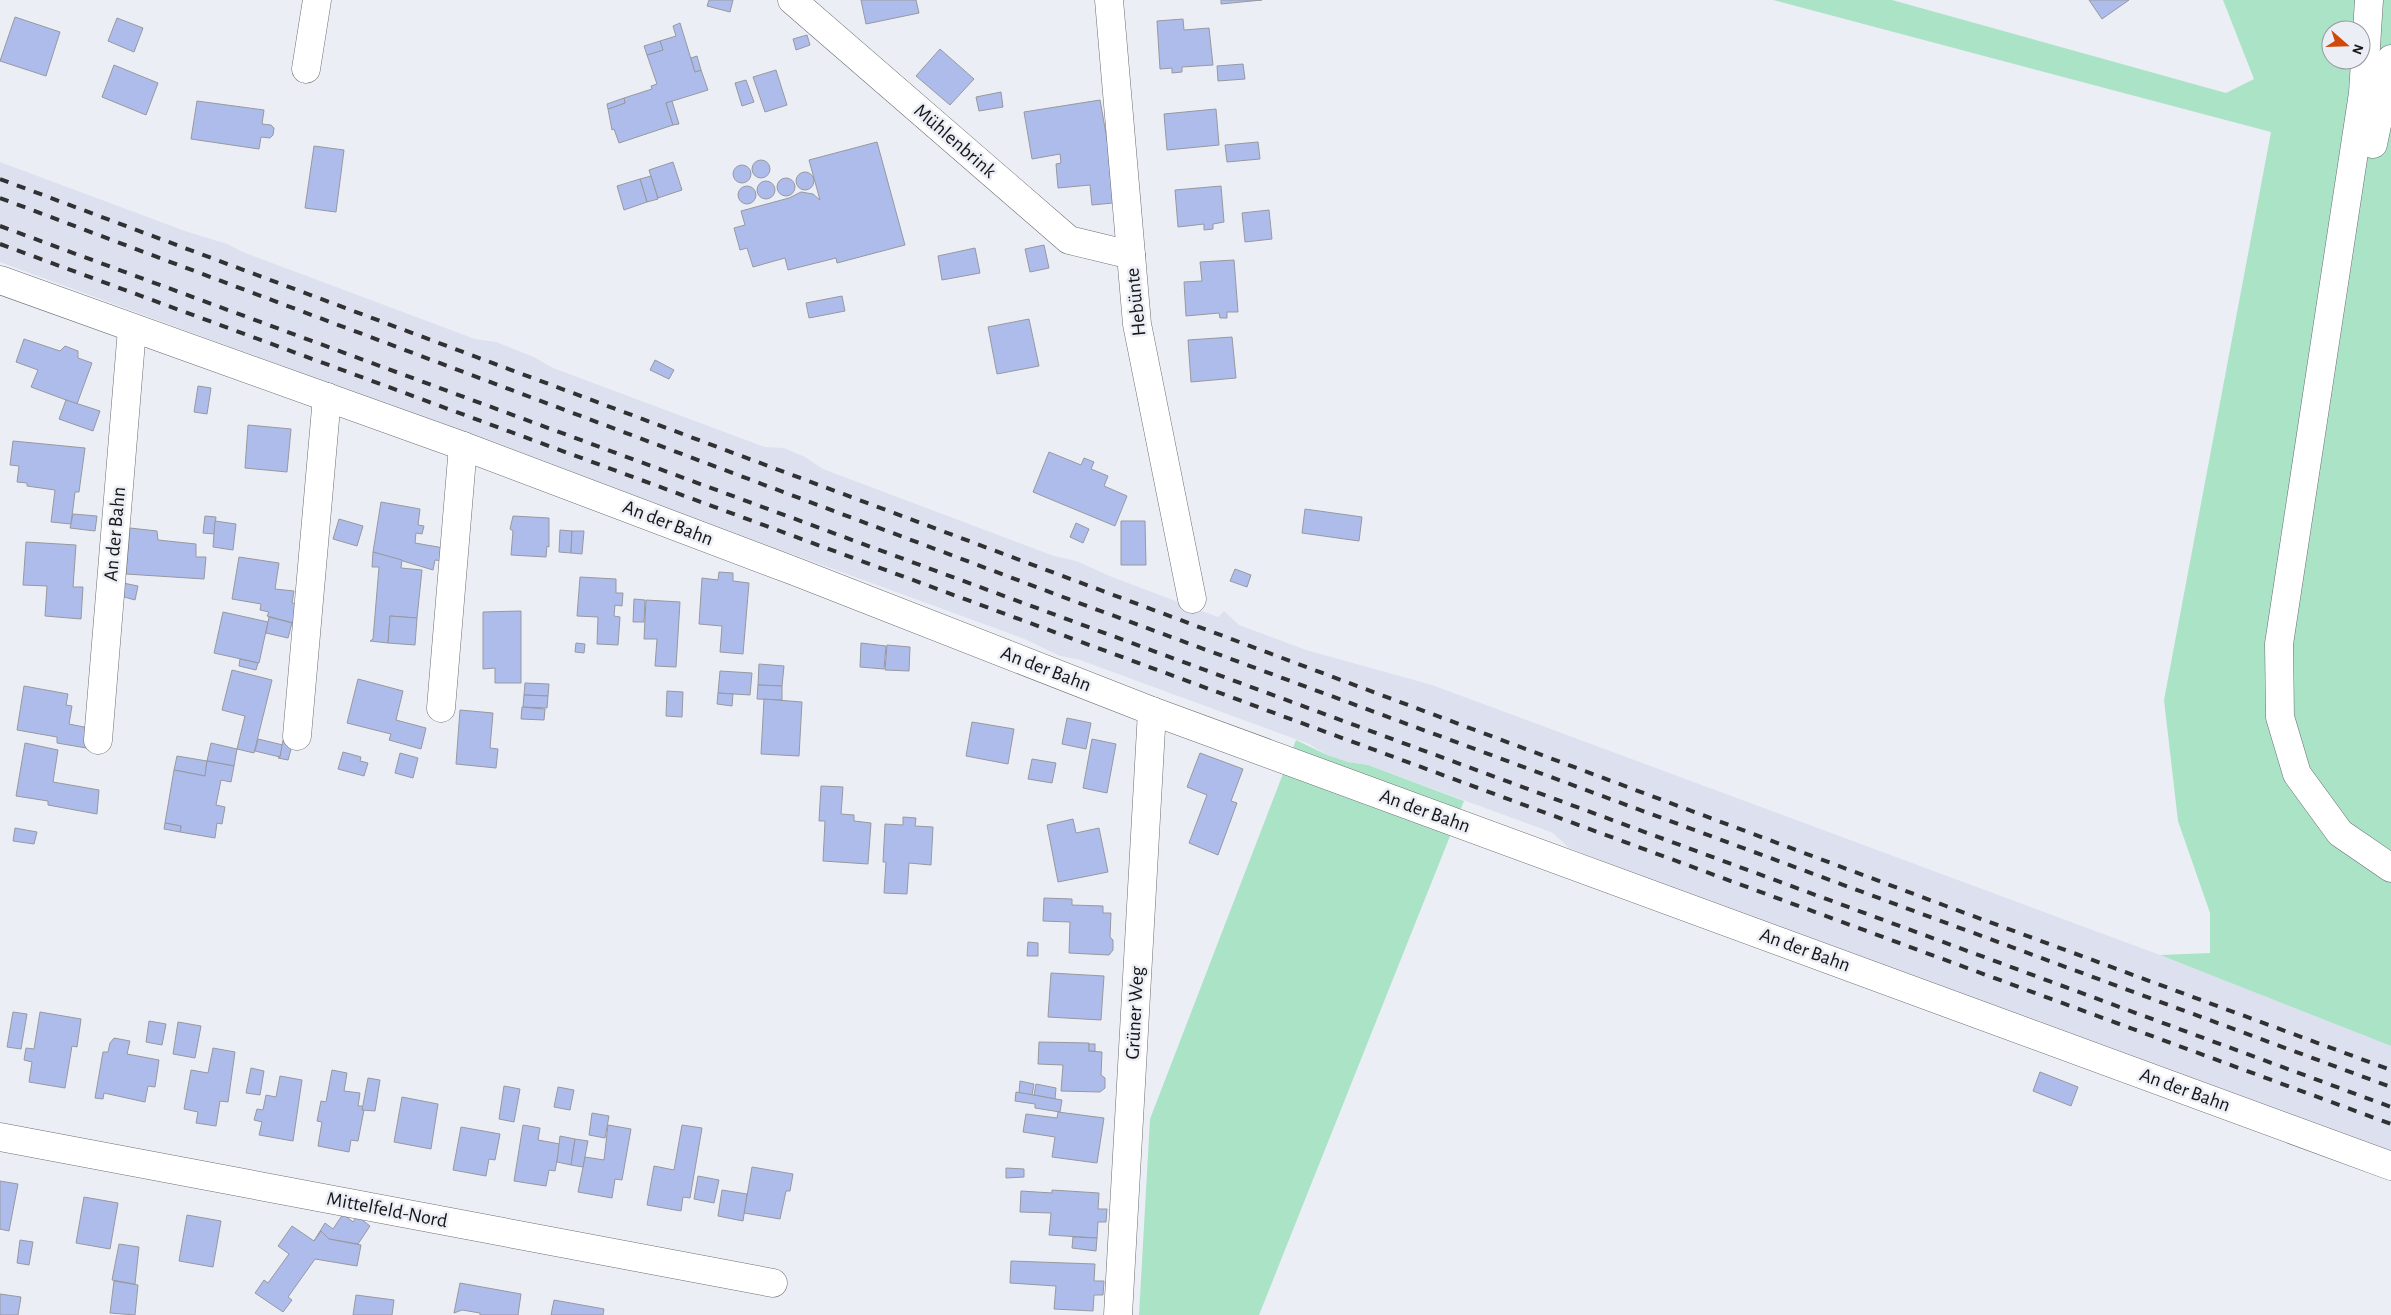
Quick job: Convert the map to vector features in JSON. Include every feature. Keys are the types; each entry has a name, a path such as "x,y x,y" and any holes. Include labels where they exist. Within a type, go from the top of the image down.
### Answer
{"main road":[{"path":"306,69 317,0"},
{"name":"Mühlenbrink","path":"792,0 1069,240 1131,255"},
{"name":"Hebünte","path":"1109,0 1137,324 1192,599"},
{"path":"2369,0 2363,93 2279,644 2280,717 2297,774 2340,833 2391,868"},
{"path":"2391,58 2371,152 2296,636 2297,708 2312,768 2353,820 2391,846"},
{"name":"An der Bahn","path":"0,280 132,329 463,446 794,571 1152,711 2391,1166"},
{"name":"An der Bahn","path":"98,740 132,329"},
{"path":"297,736 327,397"},
{"path":"440,708 463,446"},
{"name":"Grüner Weg","path":"1118,1315 1152,711"},
{"name":"Mittelfeld-Nord","path":"0,1137 773,1283"}],"shaded area":[{"path":"0,162 185,231 227,244 245,253 475,339 496,342 534,357 553,368 765,447 784,448 805,457 823,469 1054,556 1076,561 1112,577 1218,617 1224,611 1239,625 1306,650 1432,685 2160,955 2391,1046 2391,1158 2033,1026 1569,848 1553,833 1368,765 1348,762 1327,755 1309,744 1080,660 1060,656 1022,638 771,548 356,394 314,382 298,372 0,262"}],"green space":[{"path":"1773,0 1892,0 2226,93 2254,79 2223,0 2391,0 2391,1046 2160,955 2210,953 2210,913 2178,821 2164,700 2271,132"},
{"path":"1296,740 1327,755 1348,762 1368,765 1464,801 1259,1315 1139,1315 1150,1119"}],"building":[{"path":"709,0 733,0 730,12 707,6"},
{"path":"861,0 916,0 919,13 866,24"},
{"path":"1221,0 1262,0 1221,4"},
{"path":"2089,0 2129,0 2102,19"},
{"path":"15,17 60,32 46,76 0,61"},
{"path":"117,18 143,28 134,52 108,41"},
{"path":"1183,19 1184,30 1209,28 1213,65 1182,67 1182,72 1172,73 1172,68 1160,69 1157,21"},
{"path":"680,23 695,72 701,70 708,90 666,103 673,125 619,143 614,129 612,130 608,109 625,103 624,98 652,89 651,86 657,84 647,55 663,50 660,41 676,36 673,26"},
{"path":"807,35 810,45 796,50 793,39"},
{"path":"660,41 663,50 647,55 644,46"},
{"path":"940,49 974,79 950,105 916,76"},
{"path":"697,56 701,70 695,72 691,58"},
{"path":"1243,64 1245,79 1218,81 1217,66"},
{"path":"114,65 158,83 146,115 102,97"},
{"path":"776,70 787,105 765,112 753,77"},
{"path":"746,80 754,102 742,106 735,83"},
{"path":"1001,92 1003,107 979,111 976,97"},
{"path":"624,98 625,103 608,109 607,104"},
{"path":"1100,100 1108,145 1113,203 1092,205 1090,185 1058,188 1056,164 1061,163 1060,154 1032,159 1024,112"},
{"path":"197,101 264,110 262,124 271,125 274,128 273,135 270,138 261,137 259,149 191,139"},
{"path":"672,101 679,124 673,125 666,103"},
{"path":"1216,109 1219,145 1167,150 1164,114"},
{"path":"877,142 905,245 837,263 836,258 788,270 785,258 753,267 747,248 740,250 734,228 745,225 741,211 789,198 801,192 813,194 820,200 809,160"},
{"path":"1258,142 1260,159 1227,162 1225,145"},
{"path":"314,146 344,150 336,212 305,208"},
{"path":"757,160 765,160 770,165 768,176 757,178 752,173 752,165"},
{"path":"673,162 682,190 658,198 649,170"},
{"path":"738,165 746,165 751,170 749,181 738,183 733,178 733,170"},
{"path":"801,172 809,172 814,177 812,188 801,190 796,185 796,177"},
{"path":"651,176 658,199 647,202 640,179"},
{"path":"782,178 790,178 795,183 793,194 782,196 777,191 777,183"},
{"path":"640,179 647,202 624,210 617,186"},
{"path":"762,181 770,181 775,186 773,197 762,199 757,194 757,186"},
{"path":"743,186 751,186 756,191 754,202 743,204 738,199 738,191"},
{"path":"1221,186 1224,222 1213,224 1213,229 1204,230 1204,224 1178,227 1175,190"},
{"path":"1269,210 1272,239 1245,242 1242,213"},
{"path":"1044,245 1049,268 1030,272 1025,249"},
{"path":"975,248 980,273 942,280 938,256"},
{"path":"1234,260 1238,312 1227,312 1227,318 1220,318 1219,313 1186,316 1184,282 1202,281 1200,262"},
{"path":"842,296 845,311 809,318 806,303"},
{"path":"1029,319 1039,366 997,374 988,327"},
{"path":"1232,337 1236,378 1191,382 1188,340"},
{"path":"24,339 60,351 65,346 78,351 78,358 92,363 77,404 31,387 38,370 16,362"},
{"path":"655,360 674,370 669,379 650,370"},
{"path":"198,386 211,388 207,414 194,412"},
{"path":"66,400 100,411 93,431 59,419"},
{"path":"248,425 291,429 287,472 245,468"},
{"path":"13,441 85,448 79,492 75,492 71,524 51,522 55,490 27,486 27,483 17,482 19,466 10,465"},
{"path":"1049,452 1081,465 1084,458 1094,462 1091,469 1108,476 1104,486 1127,496 1115,526 1033,492"},
{"path":"381,502 420,509 418,525 424,526 422,534 416,533 415,543 444,548 444,561 435,560 433,570 373,552"},
{"path":"1305,509 1362,517 1359,541 1302,533"},
{"path":"73,514 97,516 95,531 70,528"},
{"path":"205,516 216,517 214,534 203,533"},
{"path":"513,516 549,518 549,547 547,546 546,557 511,555 513,531 510,529"},
{"path":"339,519 363,526 357,546 333,539"},
{"path":"215,521 236,524 233,550 213,547"},
{"path":"1121,521 1145,521 1146,565 1121,565"},
{"path":"1076,523 1089,529 1083,543 1070,537"},
{"path":"130,528 157,531 158,540 196,544 196,557 206,557 204,579 126,574"},
{"path":"560,530 572,531 571,553 559,552"},
{"path":"572,531 584,531 582,554 571,553"},
{"path":"26,542 76,545 73,587 83,587 81,619 45,616 47,586 23,585"},
{"path":"373,552 402,560 401,568 422,570 417,618 390,616 388,643 370,641 373,639 379,567 372,567"},
{"path":"239,557 279,563 275,589 294,591 292,603 303,605 301,625 267,616 269,612 260,610 261,604 232,599"},
{"path":"1235,569 1251,575 1247,587 1230,581"},
{"path":"719,572 733,573 733,581 749,583 743,654 720,652 722,626 699,624 702,578 718,580"},
{"path":"580,577 616,579 616,593 623,593 622,606 615,605 614,616 620,617 618,645 597,644 598,617 577,616"},
{"path":"118,582 138,586 135,600 117,595"},
{"path":"634,599 645,600 644,622 633,622"},
{"path":"646,600 680,602 676,667 655,666 657,639 644,639"},
{"path":"521,611 521,683 495,683 495,668 483,669 483,612"},
{"path":"223,612 268,622 259,663 214,653"},
{"path":"390,616 417,618 415,645 388,643"},
{"path":"269,617 292,623 288,638 266,633"},
{"path":"576,643 585,644 584,653 575,652"},
{"path":"861,643 886,646 884,669 860,667"},
{"path":"887,645 910,647 909,671 885,670"},
{"path":"240,659 258,663 256,670 239,666"},
{"path":"759,664 784,666 782,686 758,685"},
{"path":"232,670 272,680 254,753 237,749 245,716 222,710"},
{"path":"720,671 752,673 750,695 718,693"},
{"path":"358,679 403,691 396,720 426,728 421,749 389,740 391,734 347,723"},
{"path":"525,683 549,684 548,696 524,695"},
{"path":"758,685 782,686 782,700 757,699"},
{"path":"24,686 68,694 66,705 72,706 69,724 94,729 92,749 57,743 57,737 17,730"},
{"path":"667,691 683,692 682,717 666,716"},
{"path":"718,693 733,694 732,706 717,704"},
{"path":"524,695 548,696 547,708 523,707"},
{"path":"764,699 802,702 799,756 761,754"},
{"path":"522,707 545,709 544,720 521,719"},
{"path":"460,710 493,713 490,748 498,749 496,768 456,764"},
{"path":"1067,718 1091,723 1086,749 1062,744"},
{"path":"972,722 1014,729 1008,764 966,756"},
{"path":"258,739 283,745 280,757 255,751"},
{"path":"1092,739 1116,744 1107,793 1083,788"},
{"path":"283,740 293,742 288,760 278,758 280,757"},
{"path":"25,743 58,750 53,782 99,790 97,814 48,805 48,801 16,796"},
{"path":"211,743 237,749 234,766 207,761"},
{"path":"343,752 361,757 360,761 368,763 364,776 338,769"},
{"path":"400,753 418,758 413,778 395,773"},
{"path":"1200,753 1243,769 1231,801 1237,803 1218,855 1189,843 1207,795 1187,787"},
{"path":"177,756 207,761 205,776 174,770"},
{"path":"1032,759 1056,763 1052,783 1028,779"},
{"path":"207,761 234,766 231,782 221,780 216,805 225,807 222,824 217,823 215,838 180,832 181,826 165,823 174,770 205,776"},
{"path":"821,786 843,787 841,814 854,815 854,821 871,823 868,864 823,861 825,821 819,821"},
{"path":"903,817 916,818 915,826 933,827 931,865 909,863 907,894 884,893 886,862 883,862 885,824 903,825"},
{"path":"1073,819 1076,833 1099,828 1108,872 1058,882 1047,825"},
{"path":"165,823 181,826 180,832 164,829"},
{"path":"15,828 37,832 34,844 13,841"},
{"path":"1044,898 1072,899 1072,905 1103,906 1103,913 1111,913 1110,937 1113,940 1113,950 1109,955 1069,953 1070,922 1043,921"},
{"path":"1028,942 1038,943 1038,956 1027,956"},
{"path":"1051,973 1104,976 1101,1020 1048,1017"},
{"path":"13,1012 27,1014 21,1049 7,1047"},
{"path":"40,1012 81,1019 77,1047 72,1046 65,1088 29,1082 32,1062 24,1060 26,1048 34,1049"},
{"path":"149,1021 166,1024 162,1045 146,1042"},
{"path":"178,1022 201,1026 195,1058 173,1054"},
{"path":"114,1038 130,1041 127,1054 159,1060 155,1087 148,1086 145,1102 104,1093 103,1099 95,1098 103,1052 108,1052 110,1043"},
{"path":"1039,1042 1089,1043 1089,1051 1102,1052 1101,1075 1105,1078 1105,1088 1100,1092 1061,1091 1063,1065 1038,1064"},
{"path":"1089,1044 1095,1044 1095,1051 1089,1051"},
{"path":"213,1048 235,1052 228,1102 220,1101 216,1126 196,1123 198,1112 184,1109 191,1070 208,1073"},
{"path":"251,1068 264,1071 260,1095 246,1093"},
{"path":"332,1070 347,1073 344,1091 360,1093 358,1106 362,1106 364,1110 358,1141 351,1140 349,1152 318,1146 322,1122 317,1121 321,1101 326,1102"},
{"path":"2040,1072 2078,1087 2071,1106 2033,1091"},
{"path":"280,1076 302,1080 293,1141 259,1135 262,1122 254,1120 257,1109 263,1110 266,1095 276,1097"},
{"path":"368,1078 380,1080 375,1111 362,1110"},
{"path":"1020,1081 1034,1084 1032,1095 1019,1093"},
{"path":"1036,1084 1056,1088 1055,1099 1034,1095"},
{"path":"504,1086 520,1089 514,1122 499,1119"},
{"path":"558,1087 574,1090 570,1110 554,1107"},
{"path":"1016,1092 1062,1100 1060,1112 1035,1108 1035,1104 1015,1101"},
{"path":"402,1097 438,1104 431,1149 394,1142"},
{"path":"1058,1112 1104,1118 1097,1163 1052,1157 1055,1137 1023,1132 1026,1114 1057,1118"},
{"path":"592,1113 609,1116 605,1138 589,1135"},
{"path":"523,1125 540,1128 538,1140 560,1144 555,1171 549,1170 546,1186 514,1181"},
{"path":"608,1125 631,1129 622,1180 615,1179 612,1198 578,1192 585,1157 604,1160"},
{"path":"682,1125 702,1128 690,1198 683,1197 681,1211 647,1205 654,1166 674,1170"},
{"path":"461,1127 500,1134 495,1160 489,1159 486,1176 453,1170"},
{"path":"560,1136 575,1139 571,1165 557,1162"},
{"path":"575,1139 588,1141 583,1167 571,1165"},
{"path":"752,1167 793,1174 790,1191 786,1191 780,1219 744,1213"},
{"path":"1006,1168 1024,1169 1024,1177 1006,1178"},
{"path":"698,1176 719,1180 714,1203 694,1199"},
{"path":"0,1181 18,1184 9,1231 0,1229"},
{"path":"722,1190 747,1194 743,1221 718,1216"},
{"path":"1052,1190 1099,1193 1098,1209 1107,1209 1106,1222 1098,1222 1097,1238 1049,1235 1051,1213 1020,1212 1021,1191 1052,1193"},
{"path":"84,1197 118,1203 110,1249 76,1243"},
{"path":"343,1214 353,1222 357,1216 370,1226 358,1244 329,1239 321,1231 314,1241 325,1223 333,1229"},
{"path":"187,1215 221,1221 213,1267 179,1261"},
{"path":"292,1226 314,1241 321,1231 329,1239 361,1245 357,1266 315,1259 288,1297 292,1300 283,1312 255,1293 264,1280 268,1283 289,1254 278,1246"},
{"path":"1073,1237 1097,1238 1096,1251 1072,1248"},
{"path":"20,1240 33,1242 29,1265 17,1263"},
{"path":"119,1244 139,1247 135,1284 112,1280"},
{"path":"1011,1261 1095,1264 1094,1281 1104,1281 1103,1295 1094,1295 1093,1311 1054,1309 1056,1286 1010,1283"},
{"path":"114,1281 138,1285 135,1315 110,1313"},
{"path":"460,1283 521,1294 518,1315 480,1315 480,1313 462,1310 454,1313"},
{"path":"0,1294 21,1297 18,1315 0,1315"},
{"path":"356,1295 394,1300 392,1315 353,1315"},
{"path":"554,1300 604,1309 603,1315 551,1315"}],"railway":[{"path":"0,179 1946,906 2391,1070"},
{"path":"0,198 1071,600 2391,1087"},
{"path":"0,226 2391,1107"},
{"path":"0,244 2391,1124"}]}
